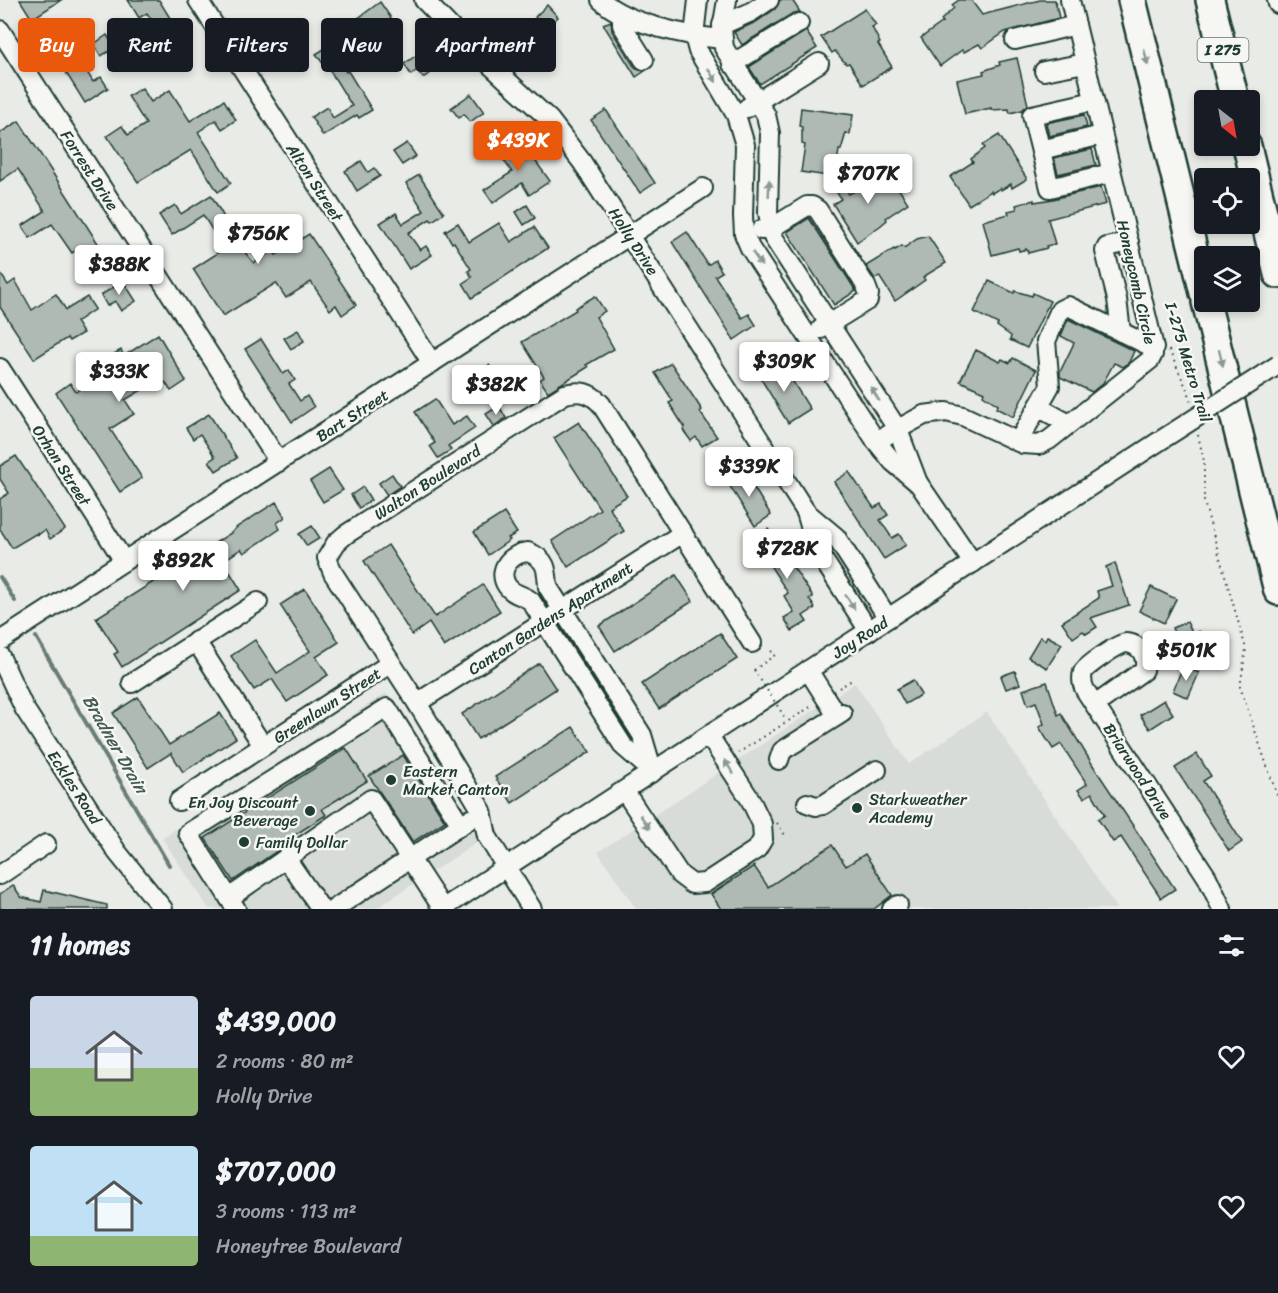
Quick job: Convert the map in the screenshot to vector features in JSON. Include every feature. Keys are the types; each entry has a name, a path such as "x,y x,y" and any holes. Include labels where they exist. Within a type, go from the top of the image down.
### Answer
{"highway":[{"path":"1132,0 1194,252"},
{"name":"I 275","path":"1210,0 1232,90"},
{"path":"1249,156 1278,274"},
{"path":"1208,312 1278,591"}],"street":[{"name":"Alton Street","path":"198,0 432,363"},
{"name":"Holly Drive","path":"424,0 462,39 549,119 582,162 806,513 817,550 869,631"},
{"path":"601,0 622,15 693,36 722,32 769,0"},
{"path":"698,0 693,36 698,51 736,116 745,145 744,234 750,248 876,441 893,462 919,484 973,563"},
{"path":"727,0 722,32 724,48 766,115 770,133 768,213 770,228 898,430 919,484"},
{"name":"Honeycomb Circle","path":"876,441 924,415 946,412 963,416 1018,442 1031,446 1040,445 1150,360 1161,346 1129,243 1070,0"},
{"path":"622,15 622,25 644,60"},
{"path":"732,64 799,23"},
{"path":"1015,40 1076,25"},
{"name":"Forrest Drive","path":"0,30 279,462"},
{"path":"736,116 819,63"},
{"path":"1044,71 1085,63"},
{"path":"1094,101 1032,115 1050,188 1111,172"},
{"path":"1041,150 1102,135"},
{"name":"Bart Street","path":"0,641 703,188"},
{"path":"744,234 770,228 807,206 818,210 831,230 869,294 868,300 808,335"},
{"path":"1121,332 1117,299 1105,251 1107,247 1129,243"},
{"path":"1018,442 1050,386 1046,341 1060,310 1068,306 1121,332 1161,346"},
{"name":"Joy Road","path":"442,909 1278,365"},
{"name":"Orhan Street","path":"0,368 124,561"},
{"name":"Walton Boulevard","path":"532,909 487,836 482,811 417,703 333,573 327,558 331,549 345,535 565,394 586,392 601,404 752,643"},
{"path":"1038,407 1069,424"},
{"name":"Holly Drive","path":"806,513 836,537 888,618"},
{"name":"Canton Gardens Apartment","path":"417,703 683,533"},
{"path":"528,552 543,560 547,570 548,587 642,735 653,772 624,747 531,602 527,597 513,592 507,585 504,579 504,569 514,555 528,552"},
{"path":"132,683 258,602"},
{"name":"Greenlawn Street","path":"196,641 263,746"},
{"name":"Briarwood Drive","path":"1095,705 1144,670 1146,661 1142,652 1131,645 1121,645 1088,666 1084,671 1083,686 1095,705 1207,877 1222,909"},
{"name":"Eckles Road","path":"0,656 24,708 117,852 163,909"},
{"name":"Greenlawn Street","path":"179,801 391,663"},
{"path":"779,760 782,751 840,714 808,670"},
{"path":"591,694 608,682"},
{"path":"442,909 371,799 286,858 233,904 189,833 387,708 461,825"},
{"path":"625,792 680,875 692,884 705,883 757,849 763,839 762,824 750,799 709,735"},
{"path":"807,803 822,805 877,770"},
{"path":"334,909 482,811"},
{"path":"0,875 46,844"},
{"path":"286,858 321,909"}],"path":[{"name":"I-275 Metro Trail","path":"1161,346 1189,394 1192,405"},
{"name":"I-275 Metro Trail","path":"1196,427 1204,460 1204,502 1246,649 1240,687 1278,798"},
{"path":"771,651 775,655 754,670 792,729"},
{"path":"733,756 852,680"}],"shaded area":[{"name":"Starkweather Academy","path":"855,683 909,764 987,712 1117,909 636,909 598,852"},
{"path":"386,693 481,840 375,909 209,909 162,838"}],"building":[{"path":"20,0 61,0 34,18"},
{"path":"128,0 159,0 170,18 150,18 147,13 139,18"},
{"path":"780,0 792,0 800,12 793,13 742,45 734,32 756,22 775,9"},
{"path":"959,0 971,0 982,15 1040,0 1055,0 1059,18 1005,32 982,48 979,44 964,52 962,50 940,66 921,38 943,22 941,20 954,8 952,5"},
{"path":"380,2 391,18 358,18"},
{"path":"547,5 558,17 556,19 535,17"},
{"path":"865,9 876,25 872,27 880,43 878,44 892,67 863,85 849,63 846,64 835,51 832,53 821,37"},
{"path":"611,21 612,31 634,66 645,71 636,77 603,24"},
{"path":"806,31 817,48 760,84 749,67"},
{"path":"107,35 107,53 101,56 95,43"},
{"path":"321,51 321,61 316,54"},
{"path":"415,56 415,72 411,75 404,64"},
{"path":"1017,58 1028,105 1022,110 1010,113 1009,109 991,110 991,108 965,114 957,80 984,74 983,71 1000,65 999,62"},
{"path":"66,72 87,72 93,82 101,77 108,88 85,103"},
{"path":"331,72 349,72 372,110 359,118 357,115 323,136 311,117 327,107 333,118 352,106"},
{"path":"418,72 431,72 423,78"},
{"path":"142,88 151,102 170,90 190,121 224,100 236,120 222,129 216,120 198,132 231,183 218,192 191,150 138,182 107,136 122,126 128,135 146,124 128,96"},
{"path":"471,94 484,112 470,122 464,114 459,118 451,108"},
{"path":"801,108 853,115 850,134 846,133 841,150 839,150 835,177 801,172 805,145 802,144 802,127 799,126"},
{"path":"606,110 655,183 640,193 591,120"},
{"path":"1084,115 1087,127 1049,136 1046,123"},
{"path":"19,121 101,248 85,258 79,249 72,253 52,224 30,238 22,226 45,211 18,169 0,181 0,133"},
{"path":"999,135 1027,179 1012,188 1011,184 1001,190 1000,188 992,193 991,191 969,205 950,177 973,162 971,159 985,148 983,145"},
{"path":"518,137 550,181 529,195 522,183 493,203 484,190 512,172 498,152"},
{"path":"407,143 416,156 402,165 393,152"},
{"path":"1092,149 1096,165 1058,174 1054,158"},
{"path":"361,161 368,172 374,168 380,176 357,191 345,171"},
{"path":"889,174 908,203 857,242 833,204 841,199 829,180 837,175 849,194 864,186 866,189"},
{"path":"419,175 444,213 408,233 420,250 426,246 432,255 409,269 380,223 396,213 403,224 424,211 406,183"},
{"path":"1101,187 1106,204 1048,219 1055,244 1028,253 1027,249 1019,251 1018,248 992,255 983,221 1009,214 1008,211 1017,209 1016,205"},
{"path":"211,195 243,250 254,263 273,250 276,255 309,234 356,305 342,315 336,305 330,310 311,282 286,298 276,283 223,316 193,269 224,249 203,215 172,235 159,215 175,205 181,214"},
{"path":"527,205 535,218 524,225 516,212"},
{"path":"809,218 856,291 834,305 787,232"},
{"path":"458,223 469,242 499,223 511,242 534,227 548,248 472,298 463,283 472,277 468,271 471,269 445,231"},
{"path":"687,232 708,265 715,260 722,272 715,276 742,318 749,314 756,325 734,340 672,242"},
{"path":"928,236 946,263 923,277 925,280 895,301 879,276 875,279 866,266 894,249 902,246 904,248 917,239"},
{"path":"0,273 8,285 15,280 32,310 56,294 66,310 87,297 95,309 76,322 83,333 69,341 67,338 34,359 0,307"},
{"path":"123,281 136,301 121,311 115,301 107,306 101,295"},
{"path":"989,281 1014,293 1015,291 1032,296 1033,293 1050,301 1027,348 1010,340 1011,336 997,326 998,324 974,312"},
{"path":"595,296 605,311 596,317 614,349 586,365 588,367 548,392 540,380 544,377 522,342"},
{"path":"1068,319 1134,351 1129,362 1123,367 1114,363 1103,383 1092,392 1060,377 1060,372 1074,343 1061,336"},
{"path":"298,330 304,341 291,349 284,338"},
{"path":"158,334 186,381 171,391 165,382 157,386 155,382 125,400 134,414 110,429 142,478 120,492 56,393 70,383 76,392 83,387 84,389 115,369 107,358 121,350 124,356"},
{"path":"261,339 283,374 289,370 295,380 289,384 300,401 307,396 314,407 292,422 245,349"},
{"path":"976,350 1000,362 1002,359 1010,363 1013,358 1036,370 1013,417 996,408 998,405 983,395 984,392 960,381"},
{"path":"671,363 717,437 702,446 696,437 691,441 683,430 685,428 669,403 673,401 655,373"},
{"path":"489,365 499,381 490,386 494,392 483,399 470,378"},
{"path":"773,365 778,373 785,369 810,409 788,423 758,374"},
{"path":"435,399 452,425 467,416 475,428 448,446 451,450 438,458 430,446 435,443 415,412"},
{"path":"499,406 506,418 494,426 486,414"},
{"path":"209,414 237,458 216,471 209,461 215,457 200,434 193,439 186,428"},
{"path":"579,422 627,496 609,507 624,531 568,567 552,541 600,509 554,438"},
{"path":"16,456 65,529 50,539 45,530 12,548 0,529 0,499 9,493 0,479 0,466"},
{"path":"329,469 343,490 323,502 310,481"},
{"path":"742,469 771,515 755,526 726,480"},
{"path":"849,472 874,508 881,504 888,515 880,520 892,538 899,534 906,545 884,559 834,482"},
{"path":"392,474 400,486 387,495 379,483"},
{"path":"363,487 371,500 359,508 351,495"},
{"path":"276,502 285,517 277,523 280,529 244,553 241,549 224,560 241,590 122,667 114,654 118,652 96,618"},
{"path":"504,513 517,533 488,555 474,532"},
{"path":"312,526 320,538 307,546 299,534"},
{"path":"768,529 813,597 809,599 815,608 803,616 807,622 792,631 784,618 794,612 784,596 788,593 753,539"},
{"path":"388,545 435,617 483,585 500,611 444,647 429,623 412,635 364,561"},
{"path":"1115,563 1129,605 1091,618 1097,627 1086,634 1083,631 1073,638 1062,622 1099,598 1097,591 1112,586 1106,567"},
{"path":"676,575 693,601 615,651 599,626"},
{"path":"1151,587 1176,599 1164,623 1139,611"},
{"path":"305,589 339,642 316,657 328,675 287,702 272,679 254,690 231,656 255,640 277,673 310,651 280,605"},
{"path":"1187,622 1193,634 1199,631 1205,644 1183,654 1172,628"},
{"path":"720,633 737,659 659,709 642,684"},
{"path":"1047,636 1062,644 1047,668 1028,657 1040,637 1045,640"},
{"path":"539,663 556,689 478,739 462,714"},
{"path":"1183,666 1199,673 1188,698 1173,691"},
{"path":"1015,671 1020,684 1006,689 1001,676"},
{"path":"913,680 921,695 905,704 897,689"},
{"path":"1047,682 1058,715 1061,713 1175,889 1161,898 1121,837 1113,842 1098,819 1105,815 1092,793 1084,798 1078,790 1087,784 1061,744 1053,749 1039,727 1044,724 1036,702 1028,705 1023,690"},
{"path":"138,697 169,745 220,713 236,738 183,772 171,753 148,768 113,713"},
{"path":"1164,700 1173,714 1150,729 1140,715"},
{"path":"573,727 590,752 512,803 495,777"},
{"path":"346,748 367,781 322,809 326,815 282,843 284,846 233,881 205,838"},
{"path":"1197,754 1211,776 1203,781 1242,842 1229,851 1175,768"},
{"path":"403,755 445,821 413,842 369,776"},
{"path":"832,845 846,866 865,854 892,895 874,909 721,909 711,894 754,866 768,887"},
{"path":"13,885 21,897 41,902 44,890 107,905 107,909 0,909 0,894"}],"waterway":[{"name":"Bradner Drain","path":"0,577 15,601"},
{"name":"Bradner Drain","path":"36,637 169,865"}],"place":[{"name":"Eastern Market Canton","path":"391,780"},
{"name":"Starkweather Academy","path":"857,808"},
{"name":"En Joy Discount Beverage","path":"310,811"},
{"name":"Family Dollar","path":"244,842"}]}
